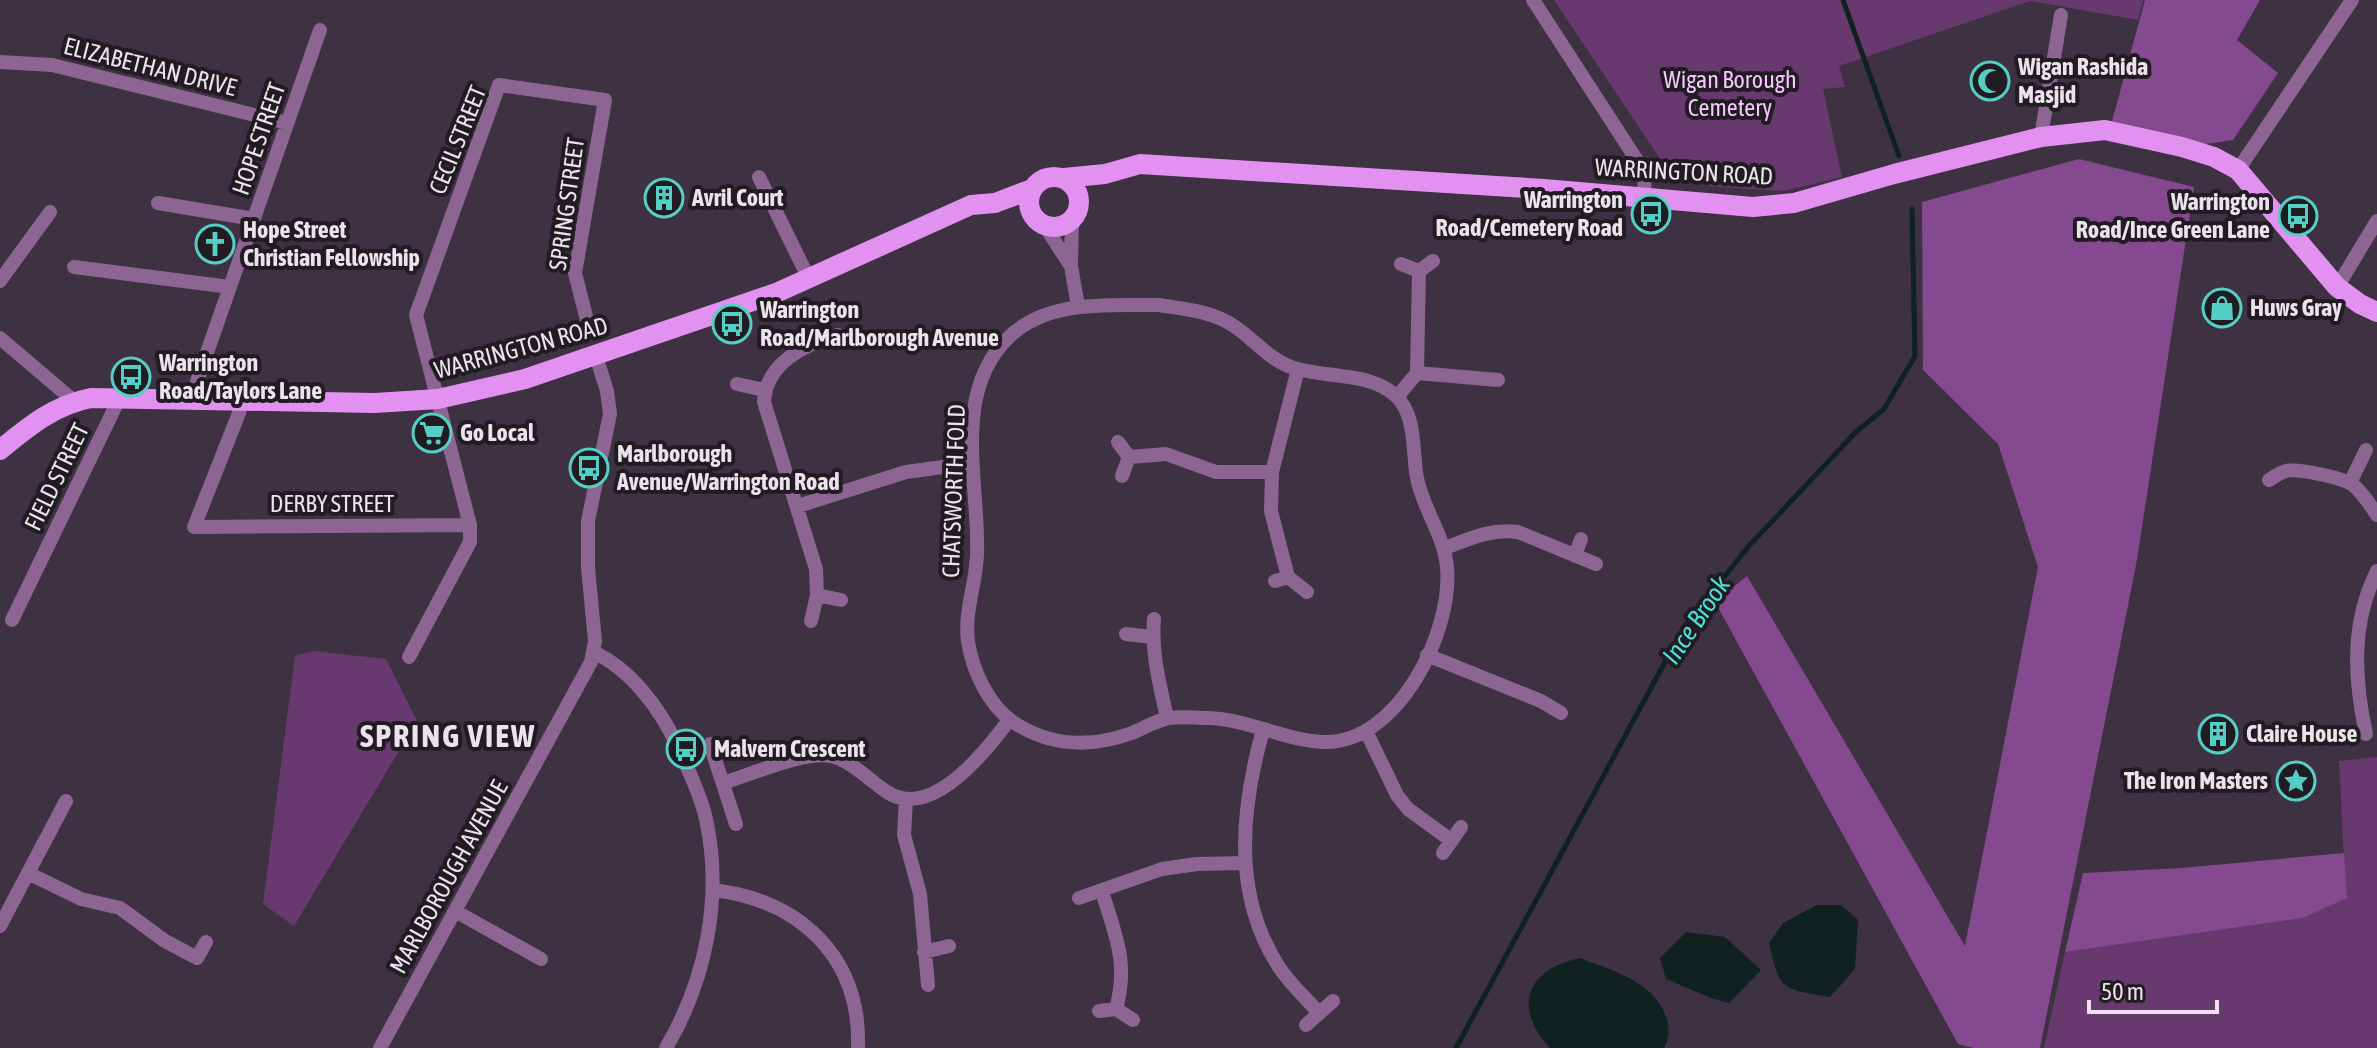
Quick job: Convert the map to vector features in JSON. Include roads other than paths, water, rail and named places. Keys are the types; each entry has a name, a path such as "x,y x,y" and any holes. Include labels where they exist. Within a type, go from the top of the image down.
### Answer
{"main road":[{"name":"WARRINGTON ROAD","path":"1064,178 1105,174 1140,164 1544,189 1753,207 1794,203 2041,137 2105,130 2214,157 2238,170 2337,287 2377,312"},
{"path":"995,203 1060,226 1076,212 1105,174"},
{"path":"1039,221 1028,202 1032,189 1042,179 1064,178 1076,189 1076,212"},
{"name":"WARRINGTON ROAD","path":"0,450 36,421 74,401 120,397 375,403 438,399 525,379 809,279 971,205 995,203 1032,189"}],"street":[{"path":"1533,0 1640,165 1645,197"},
{"path":"2238,170 2350,1"},
{"path":"2041,137 2061,15"},
{"name":"HOPE STREET","path":"194,398 320,30"},
{"name":"ELIZABETHAN DRIVE","path":"0,62 52,65 287,123"},
{"name":"CECIL STREET","path":"438,399 416,315 499,85 605,100"},
{"name":"SPRING STREET","path":"600,307 587,321 575,273 605,100"},
{"path":"759,177 809,279"},
{"path":"158,203 254,219"},
{"path":"0,281 50,212"},
{"path":"1076,212 1071,266 1078,306"},
{"path":"1039,221 1071,266"},
{"path":"2337,287 2377,221"},
{"path":"1419,271 1433,261"},
{"path":"1401,264 1419,271"},
{"path":"74,267 230,287"},
{"path":"1397,397 1417,373 1419,271"},
{"name":"CHATSWORTH FOLD","path":"1159,305 1206,313 1230,324 1279,361 1298,369 1361,379 1397,397 1411,427 1417,480 1445,548 1447,594 1444,612 1427,655 1402,700 1387,716 1366,731 1329,742 1309,741 1212,718 1167,718 1104,742 1083,745 1060,742 1009,720 979,679 968,639 967,621 977,561 978,525 972,463 975,406 982,379 1008,337 1047,314 1078,306 1159,305"},
{"path":"808,327 814,342"},
{"path":"811,621 817,595 816,569 764,402 764,390 781,366 804,346 838,335"},
{"path":"0,338 74,401"},
{"name":"MARLBOROUGH AVENUE","path":"380,1048 586,674 593,652 588,521 610,414 607,391 596,356"},
{"path":"1298,369 1272,472 1271,511 1281,579 1307,592"},
{"path":"1417,373 1498,380"},
{"path":"737,384 764,390"},
{"name":"FIELD STREET","path":"12,620 120,397"},
{"name":"DERBY STREET","path":"241,399 239,413 194,527 470,525"},
{"path":"409,657 466,555 470,542 470,525 438,399"},
{"path":"1118,442 1129,457"},
{"path":"2350,483 2366,450"},
{"path":"1129,457 1166,454 1216,472 1272,472"},
{"path":"1122,476 1129,457"},
{"path":"798,506 906,472 972,463"},
{"path":"2269,480 2291,470 2350,483 2377,515"},
{"path":"1445,548 1493,531 1505,530 1518,532 1596,564"},
{"path":"1575,556 1581,539"},
{"path":"2366,734 2356,648 2359,620 2377,571"},
{"path":"817,595 841,600"},
{"path":"1154,619 1152,637 1155,663 1167,718"},
{"path":"1126,634 1152,637"},
{"path":"593,652 605,657 635,683 660,713 691,778 705,819 713,890 707,938 698,979 666,1048"},
{"path":"1427,655 1545,694 1561,713"},
{"path":"723,783 808,756 829,755 843,760 888,793 906,799 926,795 959,777 981,757 1009,720"},
{"path":"1263,730 1247,793 1245,863 1250,903 1257,928 1281,971 1319,1013"},
{"path":"1366,731 1397,795 1408,809 1447,847 1461,827"},
{"path":"710,744 736,824"},
{"path":"906,799 904,835 920,894 928,985"},
{"path":"0,926 66,801"},
{"path":"1079,898 1162,869 1197,864 1245,863"},
{"path":"28,873 81,899 120,908 165,941 197,958"},
{"path":"713,890 741,894 772,904 798,920 823,943 851,991 859,1029 858,1048"},
{"path":"1102,891 1124,974 1116,1009"},
{"path":"455,911 541,959"},
{"path":"190,972 206,942"},
{"path":"924,952 949,946"},
{"path":"1306,1025 1333,1001"},
{"path":"1099,1011 1116,1009 1133,1020"}],"waterway":[{"name":"Ince Brook","path":"1843,0 1899,156"},
{"name":"Ince Brook","path":"1456,1048 1684,627 1748,547 1856,432 1884,409 1915,356 1912,209"}],"place":[{"name":"Wigan Rashida Masjid","path":"1990,81"},
{"name":"Avril Court","path":"664,198"},
{"name":"Warrington Road/Cemetery Road","path":"1651,214"},
{"name":"Warrington Road/Ince Green Lane","path":"2298,216"},
{"name":"Hope Street Christian Fellowship","path":"215,244"},
{"name":"Huws Gray","path":"2222,308"},
{"name":"Warrington Road/Marlborough Avenue","path":"732,324"},
{"name":"Warrington Road/Taylors Lane","path":"131,377"},
{"name":"Go Local","path":"432,433"},
{"name":"Marlborough Avenue/Warrington Road","path":"589,468"},
{"name":"Claire House","path":"2218,734"},
{"name":"Malvern Crescent","path":"686,749"},
{"name":"The Iron Masters","path":"2296,781"}],"district":[{"name":"SPRING VIEW","path":"448,736"}],"park label":[{"name":"Wigan Borough Cemetery","path":"1730,94"}]}
